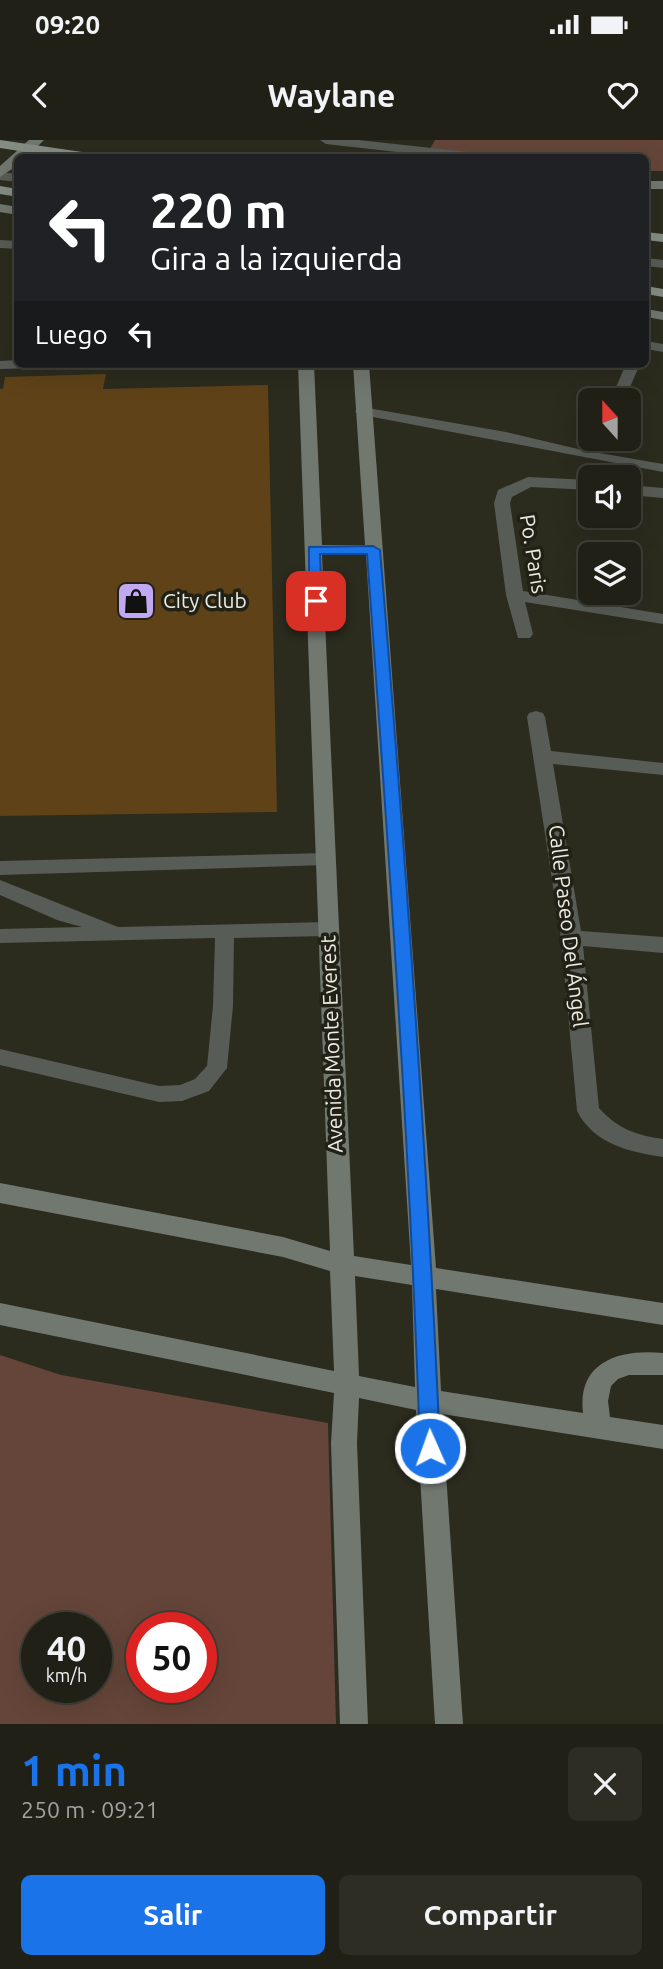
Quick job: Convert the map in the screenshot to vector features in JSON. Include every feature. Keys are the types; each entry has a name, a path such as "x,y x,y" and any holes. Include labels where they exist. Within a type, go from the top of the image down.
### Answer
{"main road":[{"path":"0,144 14,161"},
{"name":"Avenida Monte Everest","path":"306,368 347,1384 344,1443 354,1724"},
{"path":"360,368 398,862 449,1724"},
{"path":"314,550 373,550"},
{"path":"0,1193 282,1248 341,1264 663,1314"},
{"path":"0,1314 429,1401 663,1437"},
{"path":"599,1429 594,1400 599,1384 613,1368 640,1361 663,1364"}],"street":[{"name":"Po. Paris","path":"524,634 515,596 502,503 504,494 515,486 541,481 578,484"},
{"path":"641,491 663,493"},
{"path":"515,596 663,619"},
{"name":"Calle Paseo Del Ángel","path":"536,718 545,757 572,938 588,1111 603,1130 626,1143 663,1147"},
{"path":"545,757 663,769"},
{"path":"572,938 663,945"}],"lane":[{"path":"326,140 445,154"},
{"path":"623,388 631,368"},
{"path":"362,411 506,436 582,454 663,468"},
{"path":"0,868 326,859"},
{"path":"0,887 64,915 127,935"},
{"path":"0,936 327,929"},
{"path":"0,1057 159,1094 183,1093 202,1084 217,1068 223,1006 225,931"}],"shaded area":[{"path":"435,140 663,140 663,171 649,171 649,154 427,154"},
{"path":"0,1355 61,1375 328,1423 336,1724 0,1724"}],"building":[{"name":"City Club","path":"106,374 103,389 268,385 277,812 0,816 0,389 3,389 5,377"}],"place":[{"name":"City Club","path":"136,601"}],"route":[{"path":"316,601 314,550 373,550 398,862 421,1206 430,1448"}]}
